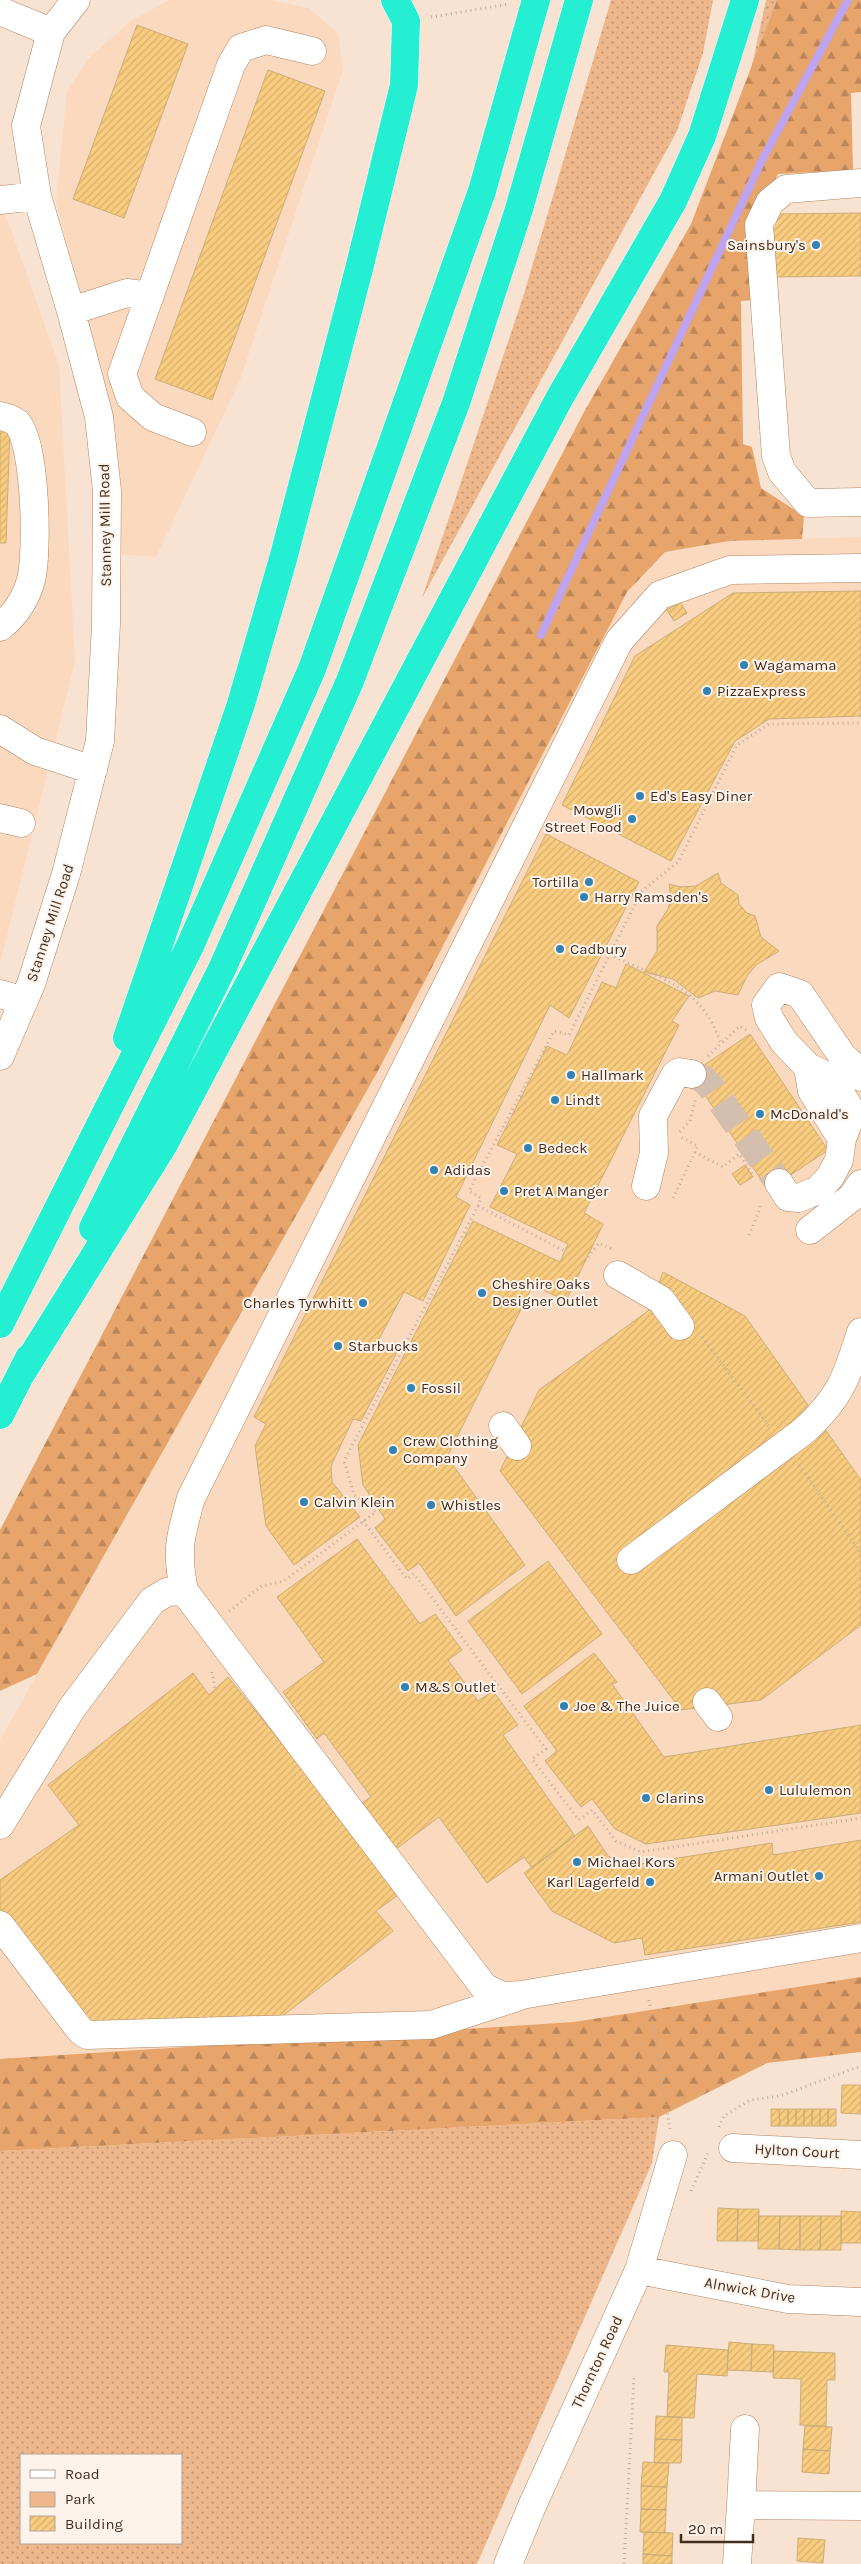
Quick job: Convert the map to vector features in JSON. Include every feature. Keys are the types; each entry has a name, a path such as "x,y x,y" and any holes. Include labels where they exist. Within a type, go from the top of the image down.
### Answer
{"highway":[{"path":"0,1415 222,969 350,680 456,403 519,209 579,0"},
{"path":"21,1374 164,1144 559,399 673,201 702,136 745,0"},
{"path":"0,1324 190,946 312,669 482,191 526,35 525,2"},
{"path":"88,1147 151,973 242,704 278,577 359,269 404,85 401,10"}],"street":[{"name":"Stanney Mill Road","path":"0,1056 12,998 66,874 100,741 106,634 107,491 99,417 71,311 37,196 26,126 51,32 76,0"},
{"path":"0,11 51,32"},
{"path":"192,432 153,417 130,398 122,374 231,65 241,48 266,40 312,51"},
{"path":"861,183 786,189 770,202 759,225 776,456 782,472 808,503 861,502"},
{"path":"0,200 37,196"},
{"path":"71,311 126,293 150,296"},
{"path":"0,416 8,417 17,424 24,435 31,466 34,532 31,580 19,608 0,627"},
{"path":"861,568 730,570 660,595 619,641 191,1498 179,1542 180,1570 184,1591 484,1987 502,1996 521,1995 861,1938"},
{"path":"0,729 35,751 92,770"},
{"path":"766,1190 788,1197 799,1198 818,1190 830,1178 839,1160 842,1139 812,1090 808,1067 784,1042 769,1018 766,1005 779,987 800,994 843,1057 857,1069 861,1077"},
{"path":"646,1186 654,1152 652,1116 674,1076 679,1072 697,1076"},
{"path":"810,1230 852,1197 861,1184"},
{"path":"618,1275 661,1300 690,1330"},
{"path":"631,1560 805,1430 833,1401 846,1379 861,1332"},
{"path":"0,1825 72,1708 152,1601 167,1592 184,1591"},
{"path":"0,1925 80,2030 87,2035 431,2025 521,1995"},
{"name":"Hylton Court","path":"733,2148 861,2155"},
{"name":"Thornton Road","path":"508,2564 532,2506 639,2270 673,2155"},
{"name":"Alnwick Drive","path":"639,2270 788,2299 861,2302"},
{"path":"737,2564 745,2429"},
{"path":"741,2505 861,2506"}],"path":[{"path":"401,10 525,2"},
{"path":"226,1613 262,1586 284,1581 376,1512 354,1494 344,1461 478,1206 481,1198 470,1191 474,1182 554,1031 569,1035 642,890 678,862 737,745 769,724 861,722"},
{"path":"610,954 691,994 703,1006 715,1027 721,1044"},
{"path":"673,1198 698,1146 677,1135 690,1121 697,1076 721,1044 740,1026 748,1032"},
{"path":"695,1152 723,1167 739,1154 766,1190 749,1235"},
{"path":"478,1206 565,1251"},
{"path":"690,1330 785,1446 861,1553"},
{"path":"364,1521 407,1579 414,1574 546,1749 532,1759 579,1820 592,1810 616,1842 641,1852 861,1818"},
{"path":"649,2000 669,2122"},
{"path":"624,2564 634,2378"}],"shaded area":[{"path":"170,0 269,0 309,8 338,34 343,70 240,380 156,557 121,554 117,464 96,352 56,203 67,91 89,58 131,21"},
{"path":"0,199 59,365 75,661 0,964"},
{"name":"Cheshire Oaks Designer Outlet","path":"861,537 861,2028 0,2064 0,1740 379,1069 608,625 627,592 665,552 729,541"}],"green space":[{"path":"611,0 713,0 703,53 677,131 422,598 523,297"},
{"path":"766,0 777,0 751,70"},
{"path":"777,0 861,0 861,92 851,93 853,170 778,174 753,221 755,300 741,301 743,444 752,447 761,488 804,516 802,539 729,541 665,552 627,592 379,1069 37,1674 0,1691 0,1530 584,412 691,224"},
{"path":"861,1977 861,2052 767,2063 659,2117 0,2151 0,2059 574,2022"},
{"path":"659,2117 652,2163 477,2564 0,2564 0,2151"}],"building":[{"path":"137,25 188,44 124,218 73,199"},
{"path":"268,70 325,91 212,400 155,379"},
{"name":"Sainsbury's","path":"861,213 861,276 771,277 769,214"},
{"path":"0,429 10,429 6,543 0,543"},
{"path":"861,591 861,716 769,719 735,741 671,861 562,805 635,656 733,593"},
{"path":"680,602 687,613 674,621 667,610"},
{"path":"546,834 639,882 569,1018 550,1005 456,1197 470,1205 423,1301 404,1292 378,1341 397,1352 361,1421 353,1419 331,1466 332,1482 360,1517 294,1565 266,1526 255,1446 266,1424 254,1417"},
{"path":"718,873 721,883 738,895 739,904 747,913 755,916 761,937 779,951 756,965 747,976 738,995 715,991 698,998 673,979 644,972 657,951 657,926 668,909 671,898 669,884 681,887 696,886"},
{"name":"Cheshire Oaks Designer Outlet","path":"626,964 689,996 672,1021 679,1025 584,1213 603,1224 566,1301 533,1285 447,1457 525,1565 456,1616 419,1563 408,1571 375,1528 385,1519 363,1485 358,1445 473,1221 560,1262 568,1244 490,1207 517,1154 497,1145 547,1046 567,1055 602,982 616,988"},
{"name":"McDonald's","path":"750,1034 828,1150 768,1190 691,1074"},
{"path":"745,1165 753,1177 740,1185 732,1174"},
{"path":"663,1272 745,1316 861,1480 861,1625 761,1700 681,1710 500,1471 539,1390 648,1311"},
{"path":"357,1539 420,1624 435,1614 462,1650 448,1660 478,1701 493,1691 518,1725 503,1735 575,1836 532,1868 524,1857 487,1883 439,1817 396,1849 362,1803 371,1797 324,1733 317,1739 283,1692 324,1662 277,1597"},
{"path":"548,1561 602,1634 522,1694 468,1621"},
{"path":"594,1653 617,1682 612,1684 664,1757 861,1725 861,1813 646,1844 615,1829 592,1799 581,1807 545,1761 557,1751 524,1706"},
{"path":"193,1673 209,1695 228,1677 402,1892 376,1911 393,1931 267,2028 86,2022 0,1908 0,1880 79,1825 48,1785"},
{"path":"588,1826 608,1856 628,1866 772,1843 773,1855 861,1840 861,1922 645,1955 642,1938 614,1943 552,1911 524,1873"},
{"path":"842,2085 861,2085 861,2114 841,2113"},
{"path":"771,2109 779,2109 780,2126 771,2126"},
{"path":"779,2109 788,2109 788,2126 780,2126"},
{"path":"788,2109 796,2109 796,2126 788,2126"},
{"path":"796,2109 804,2109 804,2126 796,2126"},
{"path":"804,2109 812,2109 812,2126 804,2126"},
{"path":"812,2109 820,2109 820,2126 812,2126"},
{"path":"820,2109 828,2109 828,2126 820,2126"},
{"path":"828,2109 836,2109 836,2126 828,2126"},
{"path":"718,2208 738,2209 737,2241 717,2241"},
{"path":"738,2209 759,2209 758,2241 737,2241"},
{"path":"841,2211 861,2212 861,2243 841,2243"},
{"path":"759,2216 780,2216 779,2249 758,2249"},
{"path":"780,2216 800,2216 800,2250 779,2249"},
{"path":"800,2216 821,2216 820,2250 800,2250"},
{"path":"821,2216 841,2216 841,2250 820,2250"},
{"path":"729,2342 752,2344 751,2371 727,2370"},
{"path":"752,2344 774,2345 773,2372 751,2371"},
{"path":"666,2345 728,2350 727,2376 697,2374 694,2418 667,2417 669,2372 664,2372"},
{"path":"774,2351 835,2353 835,2380 827,2380 826,2426 800,2425 801,2379 773,2378"},
{"path":"656,2416 682,2417 682,2440 655,2439"},
{"path":"805,2426 832,2427 830,2451 803,2449"},
{"path":"655,2439 682,2440 681,2463 654,2463"},
{"path":"803,2449 830,2451 829,2474 802,2472"},
{"path":"643,2462 669,2463 667,2487 641,2486"},
{"path":"641,2486 667,2487 666,2510 641,2509"},
{"path":"641,2509 666,2510 665,2533 640,2532"},
{"path":"644,2532 673,2533 672,2556 643,2554"},
{"path":"798,2538 825,2540 823,2563 797,2561"},
{"path":"643,2554 672,2556 672,2564 643,2564"}],"waterway":[{"path":"541,635 762,160 848,0"}],"tunnel":[{"path":"692,1074 703,1079 710,1086 779,1183"}],"place":[{"name":"Sainsbury's","path":"816,245"},
{"name":"Wagamama","path":"744,665"},
{"name":"PizzaExpress","path":"707,691"},
{"name":"Ed's Easy Diner","path":"640,796"},
{"name":"Mowgli Street Food","path":"632,819"},
{"name":"Tortilla","path":"589,882"},
{"name":"Harry Ramsden's","path":"584,897"},
{"name":"Cadbury","path":"560,949"},
{"name":"Hallmark","path":"571,1075"},
{"name":"Lindt","path":"555,1100"},
{"name":"McDonald's","path":"760,1114"},
{"name":"Bedeck","path":"528,1148"},
{"name":"Adidas","path":"434,1170"},
{"name":"Pret A Manger","path":"504,1191"},
{"name":"Cheshire Oaks Designer Outlet","path":"482,1293"},
{"name":"Charles Tyrwhitt","path":"363,1303"},
{"name":"Starbucks","path":"338,1346"},
{"name":"Fossil","path":"411,1388"},
{"name":"Crew Clothing Company","path":"393,1450"},
{"name":"Calvin Klein","path":"304,1502"},
{"name":"Whistles","path":"431,1505"},
{"name":"M&S Outlet","path":"405,1687"},
{"name":"Joe & The Juice","path":"564,1706"},
{"name":"Lululemon","path":"769,1790"},
{"name":"Clarins","path":"646,1798"},
{"name":"Michael Kors","path":"577,1862"},
{"name":"Armani Outlet","path":"819,1876"},
{"name":"Karl Lagerfeld","path":"650,1882"}]}
